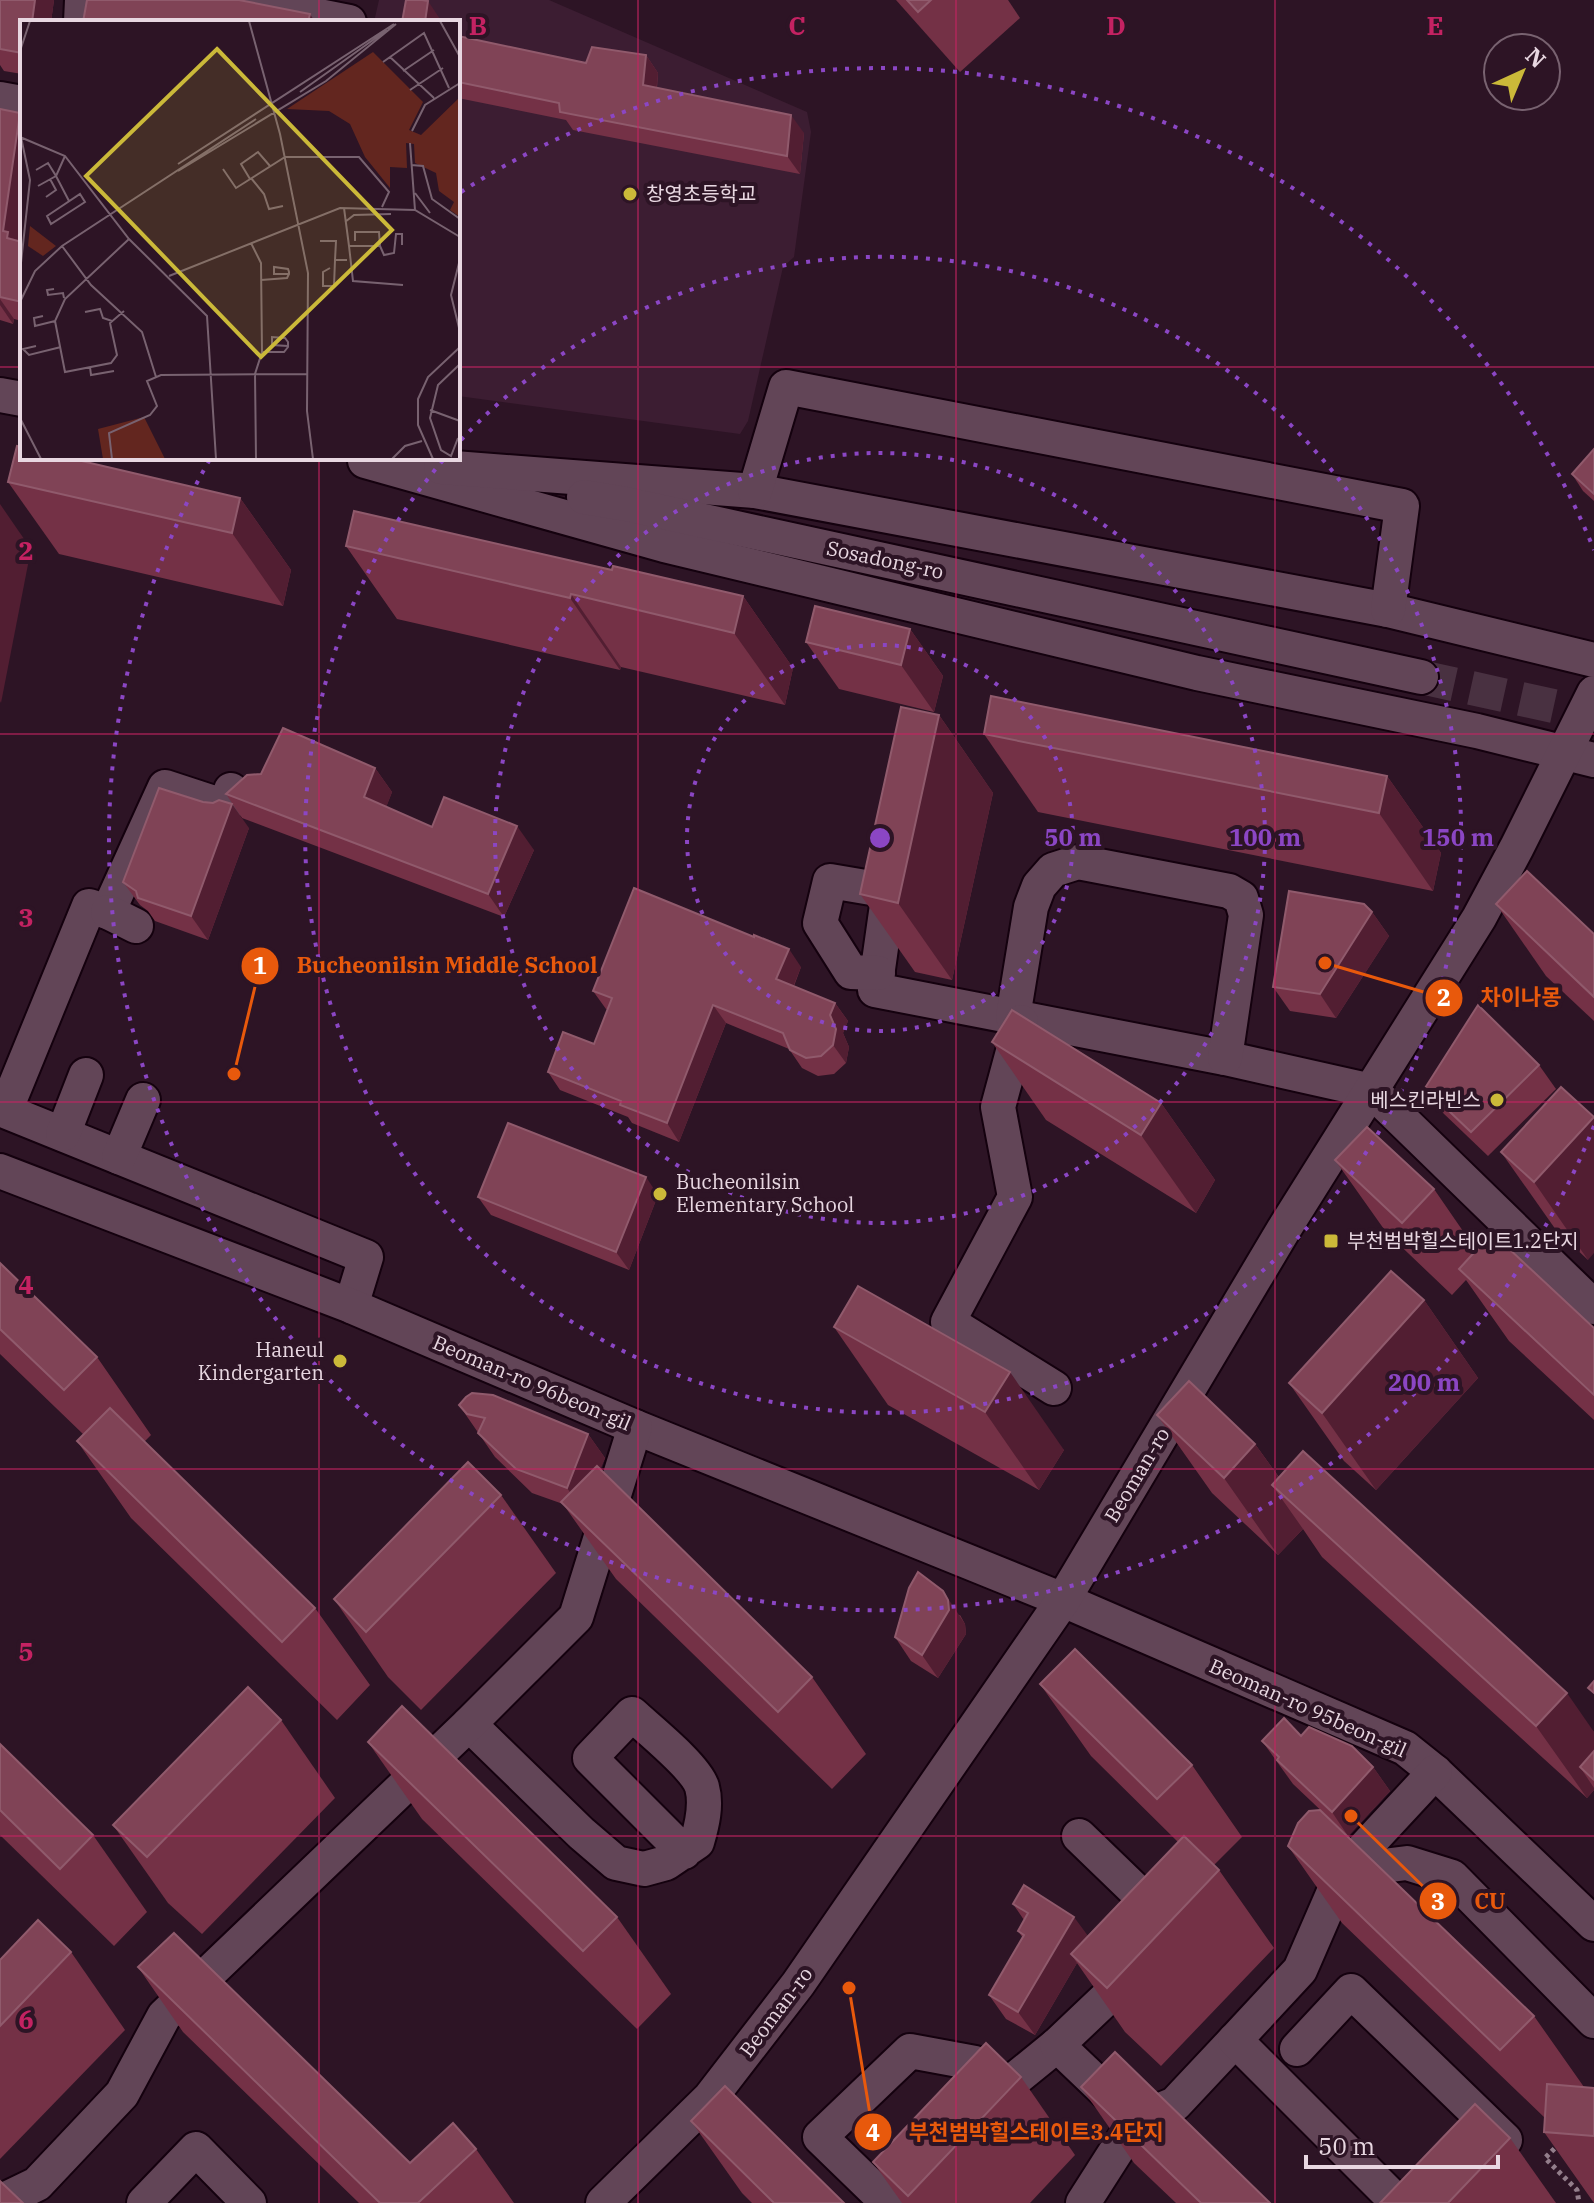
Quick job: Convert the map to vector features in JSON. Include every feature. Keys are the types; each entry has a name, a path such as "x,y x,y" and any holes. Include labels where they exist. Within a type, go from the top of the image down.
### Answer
{"street":[{"path":"81,20 82,0"},
{"path":"239,0 342,20"},
{"path":"353,20 360,0"},
{"path":"0,99 20,103"},
{"path":"755,491 786,387 1402,506 1388,610"},
{"path":"0,395 20,399"},
{"path":"355,460 755,491 1388,610 1594,660"},
{"path":"355,460 664,545 1197,673 1461,728 1580,757"},
{"name":"Sosadong-ro","path":"355,460 626,504 1421,677"},
{"name":"Beoman-ro","path":"603,2203 710,2098 737,2064 813,1963 1063,1600 1284,1229 1580,757 1594,693"},
{"path":"231,790 226,807 165,787 122,919 89,906 5,1111 366,1257 351,1306"},
{"path":"895,848 875,990 1225,1058 1372,1091 1594,1307"},
{"path":"1054,1388 948,1322 1015,1197 998,1107 1018,1018 1031,907 1039,886 1053,870 1078,862 1229,891 1241,898 1246,915 1225,1058"},
{"path":"878,973 851,972 820,923 830,881 889,891"},
{"path":"63,1134 86,1075"},
{"path":"119,1157 143,1100"},
{"name":"Beoman-ro 96beon-gil","path":"0,1171 351,1306 635,1427 1063,1600"},
{"path":"0,2202 46,2194 122,2094 164,2016 469,1724 576,1617 635,1427"},
{"name":"Beoman-ro 95beon-gil","path":"1063,1600 1405,1748 1435,1772 1594,1924"},
{"path":"469,1724 616,1863 644,1869 666,1863 684,1852"},
{"path":"1083,2203 1136,2120 1175,2104 1300,1970 1343,1871 1435,1772"},
{"path":"961,2132 993,2097 1057,2045 1177,1931 1079,1836"},
{"path":"1343,1871 1407,1863 1452,1877 1594,2021"},
{"path":"1297,2049 1351,1991 1505,2140 1447,2203"},
{"path":"1235,2040 1398,2203"},
{"path":"1057,2045 1136,2120"},
{"path":"888,2203 820,2137 910,2051 975,2063"},
{"path":"144,2203 196,2149 249,2203"}],"path":[{"path":"1567,2136 1545,2158 1577,2190 1579,2203"}],"shaded area":[{"name":"창영초등학교","path":"379,0 549,0 807,112 811,132 794,257 783,267 748,421 740,434 460,396 460,20 374,20"}],"building":[{"path":"0,0 35,0 32,20 20,20 20,53 0,49"},
{"path":"87,0 239,0 310,14 308,20 83,20"},
{"path":"406,0 428,1 425,20 402,20"},
{"path":"907,0 931,0 918,12"},
{"path":"460,36 586,63 592,47 646,55 643,85 791,115 787,156 560,112 559,103 460,82"},
{"path":"0,109 20,113 3,231 8,232 7,238 20,241 20,302 0,297"},
{"path":"17,446 20,447 20,460 78,460 240,498 232,533 8,482"},
{"path":"1594,449 1594,494 1572,474"},
{"path":"354,511 612,570 613,566 743,596 734,633 346,546"},
{"path":"815,606 910,629 901,665 806,642"},
{"path":"991,696 1387,776 1379,813 984,734"},
{"path":"901,707 939,715 898,903 860,894"},
{"path":"283,728 375,768 364,797 432,827 444,797 517,826 488,894 226,794 247,775 261,774"},
{"path":"159,788 203,802 219,800 232,804 191,916 138,898 136,891 123,882"},
{"path":"1527,871 1594,934 1594,997 1496,904"},
{"path":"634,888 789,949 776,979 835,1003 830,1015 836,1029 833,1045 821,1056 806,1058 790,1050 783,1033 713,1005 667,1123 548,1072 563,1032 594,1044 612,998 593,991"},
{"path":"1289,891 1364,904 1372,912 1320,994 1273,987"},
{"path":"1478,1005 1539,1065 1471,1132 1425,1088"},
{"path":"1012,1010 1161,1103 1141,1135 992,1042"},
{"path":"1561,1087 1594,1117 1534,1182 1501,1152"},
{"path":"508,1123 646,1177 616,1252 478,1197"},
{"path":"1367,1127 1434,1189 1402,1223 1335,1160"},
{"path":"1492,1233 1594,1328 1594,1395 1459,1269"},
{"path":"0,1263 97,1357 64,1390 0,1329"},
{"path":"1391,1271 1424,1300 1322,1413 1289,1383"},
{"path":"858,1286 1010,1372 985,1412 834,1327"},
{"path":"1189,1381 1255,1444 1224,1478 1157,1415"},
{"path":"472,1393 493,1395 588,1434 567,1488 516,1469 478,1433 485,1418 467,1414 459,1405"},
{"path":"110,1408 315,1608 282,1642 77,1441"},
{"path":"1303,1451 1567,1693 1536,1726 1272,1485"},
{"path":"468,1462 501,1495 366,1632 334,1599"},
{"path":"597,1466 812,1677 778,1712 561,1502"},
{"path":"918,1572 943,1591 949,1610 922,1655 895,1637 909,1588"},
{"path":"1075,1649 1192,1765 1157,1799 1040,1684"},
{"path":"248,1687 281,1720 147,1857 113,1825"},
{"path":"402,1706 617,1917 583,1951 368,1742"},
{"path":"1284,1718 1301,1736 1309,1727 1352,1746 1373,1767 1332,1812 1277,1760 1279,1757 1262,1741"},
{"path":"0,1744 93,1835 60,1869 0,1810"},
{"path":"1594,1751 1594,1780 1580,1767"},
{"path":"1320,1810 1534,2016 1500,2050 1288,1846 1298,1823 1309,1811"},
{"path":"1184,1836 1219,1870 1107,1988 1071,1954"},
{"path":"1024,1885 1074,1917 1018,2012 989,1995 1024,1935 1018,1931 1028,1913 1013,1904"},
{"path":"38,1920 71,1952 0,2026 0,1960"},
{"path":"174,1933 410,2163 453,2123 476,2149 418,2203 380,2203 138,1967"},
{"path":"986,2043 1021,2077 908,2196 873,2162"},
{"path":"1115,2052 1270,2203 1201,2203 1081,2087"},
{"path":"1547,2084 1594,2088 1594,2136 1544,2132"},
{"path":"725,2086 844,2203 774,2203 691,2121"},
{"path":"1475,2104 1510,2138 1448,2203 1380,2203"},
{"path":"0,2181 23,2203 0,2203"}],"tunnel":[{"path":"1421,677 1594,715"}],"place":[{"name":"창영초등학교","path":"630,194"},
{"name":"차이나몽","path":"1325,963"},
{"name":"Bucheonilsin Middle School","path":"234,1074"},
{"name":"베스킨라빈스","path":"1497,1100"},
{"name":"Bucheonilsin Elementary School","path":"660,1194"},
{"name":"부천범박힐스테이트1.2단지","path":"1331,1241"},
{"name":"Haneul Kindergarten","path":"340,1361"},
{"name":"CU","path":"1351,1816"},
{"name":"부천범박힐스테이트3.4단지","path":"849,1988"}]}
